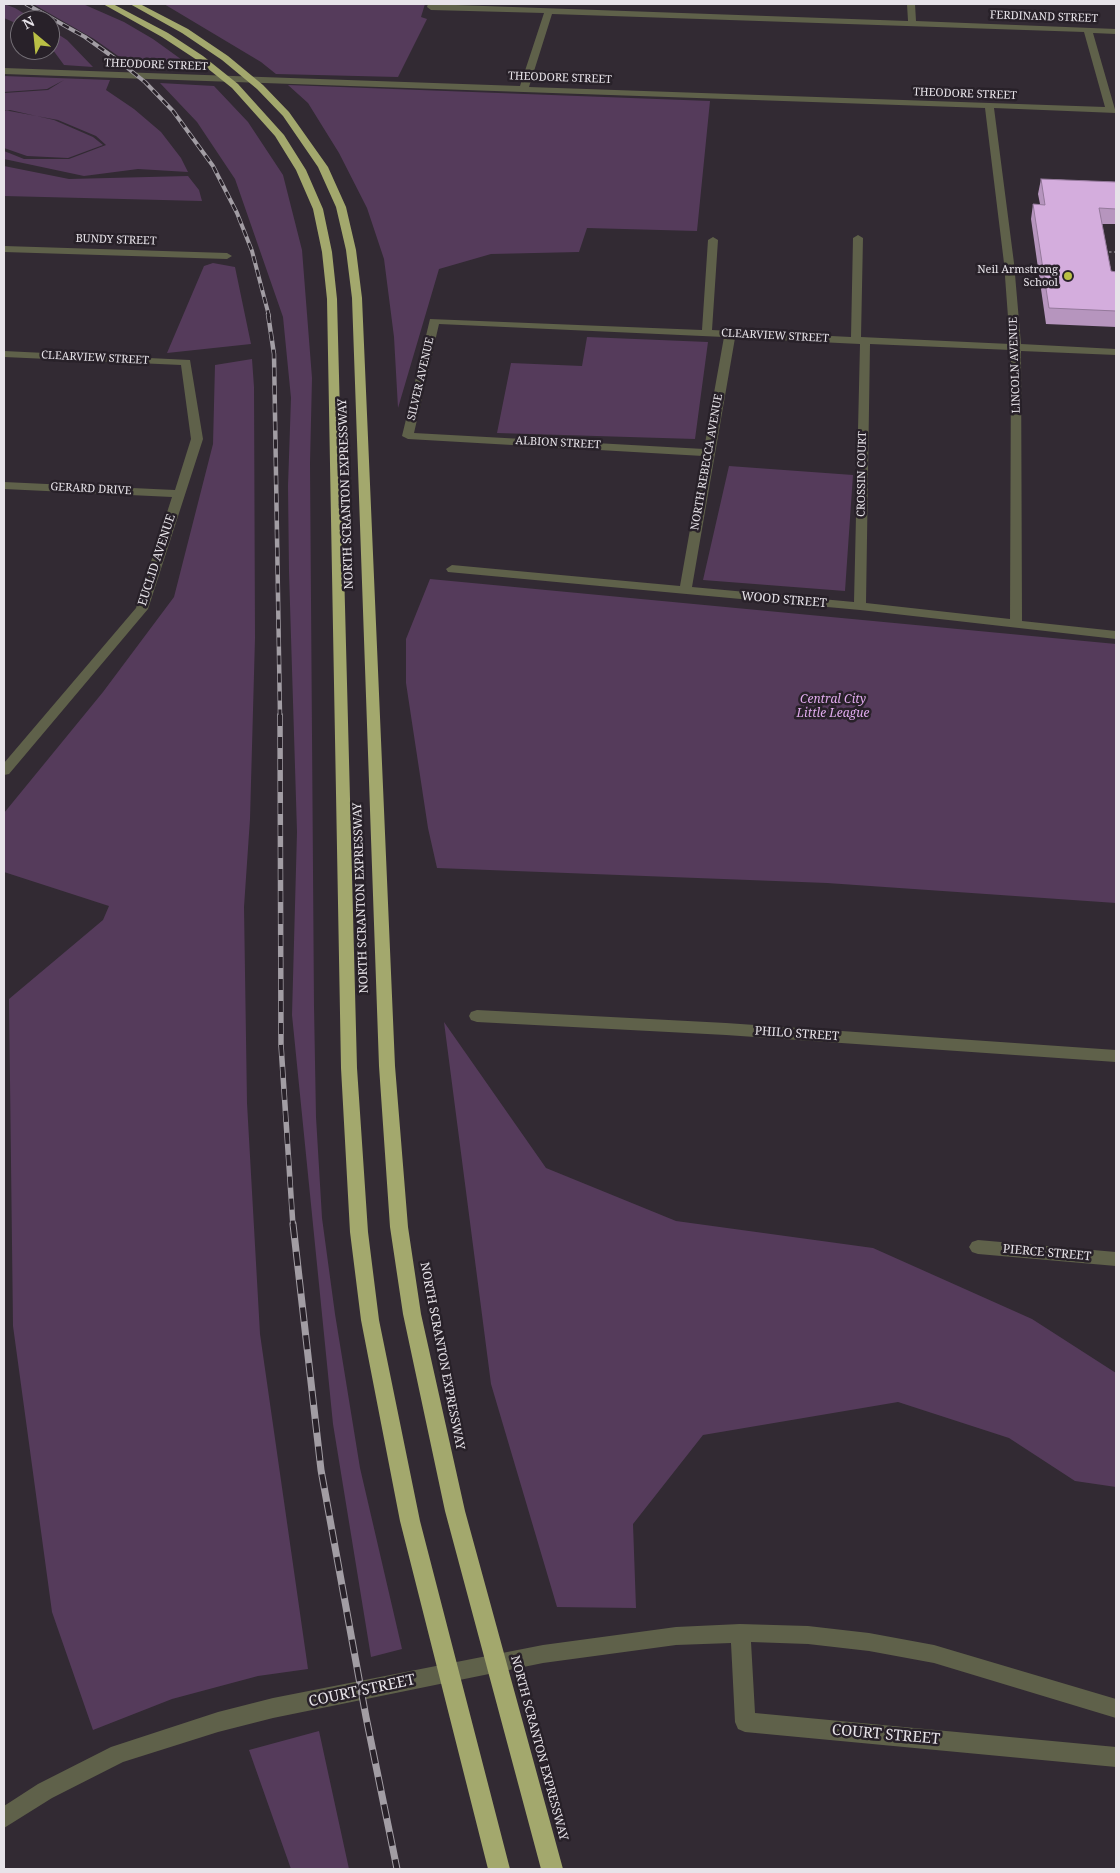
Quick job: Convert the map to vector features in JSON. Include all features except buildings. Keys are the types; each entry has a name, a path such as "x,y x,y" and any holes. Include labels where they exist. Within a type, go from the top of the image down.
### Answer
{"highway":[{"name":"NORTH SCRANTON EXPRESSWAY","path":"107,4 165,35 216,70 235,86 279,135 301,170 318,209 330,274 348,1068 357,1214 370,1320 410,1521 498,1869"},
{"name":"NORTH SCRANTON EXPRESSWAY","path":"134,4 185,31 242,70 260,86 301,132 323,167 341,207 351,250 358,318 386,1066 399,1227 412,1314 455,1511 552,1869"}],"street":[{"path":"911,4 912,23"},
{"name":"FERDINAND STREET","path":"431,5 549,11 1116,31"},
{"path":"524,88 549,11"},
{"path":"1088,30 1113,110"},
{"name":"THEODORE STREET","path":"4,71 1113,110"},
{"name":"LINCOLN AVENUE","path":"989,107 1008,253 1016,348 1016,625"},
{"name":"CROSSIN COURT","path":"858,238 860,606"},
{"path":"707,333 713,240"},
{"name":"BUNDY STREET","path":"4,249 227,256"},
{"name":"CLEARVIEW STREET","path":"434,321 1116,352"},
{"name":"SILVER AVENUE","path":"408,436 434,321"},
{"name":"NORTH REBECCA AVENUE","path":"685,591 730,334"},
{"name":"CLEARVIEW STREET","path":"4,354 186,362"},
{"name":"EUCLID AVENUE","path":"4,771 142,609 197,439 186,362"},
{"name":"ALBION STREET","path":"408,436 709,453"},
{"name":"GERARD DRIVE","path":"4,485 178,494"},
{"name":"WOOD STREET","path":"452,569 860,606 1116,635"},
{"name":"PHILO STREET","path":"477,1016 726,1029 1116,1056"},
{"name":"PIERCE STREET","path":"978,1247 1116,1259"},
{"name":"COURT STREET","path":"4,1818 45,1791 118,1754 158,1740 236,1718 543,1654 612,1642 740,1633 808,1635 869,1642 934,1654 1116,1708"},
{"name":"COURT STREET","path":"740,1633 745,1722 1116,1756"}],"path":[{"path":"1102,252 1116,252"}],"green space":[{"path":"4,4 18,10 10,10 10,21 4,18"},
{"path":"33,4 83,4 124,22 153,39 196,70 135,68 94,39 60,19 60,10 43,10"},
{"path":"164,4 425,4 421,17 427,19 398,77 276,74 261,62"},
{"path":"60,35 67,40 93,67 64,65 60,60"},
{"path":"4,76 110,80 106,90 134,109 161,132 181,158 188,172 138,169 84,176 4,159 4,151 24,159 69,159 106,145 96,136 58,120 4,110 4,93 48,90 64,80 47,89 4,92"},
{"path":"160,83 214,86 248,122 283,175 302,250 312,378 310,463 314,1006 316,1117 322,1218 335,1314 360,1468 402,1649 371,1657 333,1424 292,1015 297,832 289,572 288,486 291,398 283,317 235,179 197,122"},
{"path":"288,85 710,101 697,231 587,228 579,252 491,254 439,269 398,408 394,337 384,259 367,208 339,153 308,103"},
{"path":"10,110 54,120 93,137 103,145 68,158 27,156 4,148 4,111"},
{"path":"4,166 69,179 188,176 199,190 202,201 4,196"},
{"path":"213,263 235,267 251,344 167,353 204,266"},
{"path":"587,337 708,342 695,439 497,433 511,363 582,366"},
{"path":"252,359 254,387 255,638 250,819 244,907 247,1103 260,1334 308,1669 258,1676 172,1699 93,1730 52,1612 13,1326 9,999 103,920 109,906 4,872 4,813 103,692 174,597 213,444 215,365"},
{"path":"729,466 853,475 845,591 703,580"},
{"name":"Central City Little League","path":"430,579 1116,644 1116,903 827,883 437,868 428,828 406,683 406,639"},
{"path":"444,1022 546,1168 676,1221 873,1248 1032,1319 1116,1373 1116,1487 1075,1481 1009,1438 898,1402 703,1435 633,1524 636,1608 557,1607 491,1384"},
{"path":"319,1731 349,1869 291,1869 249,1750"}],"railway":[{"path":"26,4 85,37 120,62 145,82 173,111 213,166 237,213 252,251 269,316"},
{"path":"268,314 274,354 280,716"},
{"path":"280,715 281,1045 293,1226"},
{"path":"293,1224 321,1470 366,1717 397,1869"}],"place":[{"name":"Neil Armstrong School","path":"1068,276"}]}
